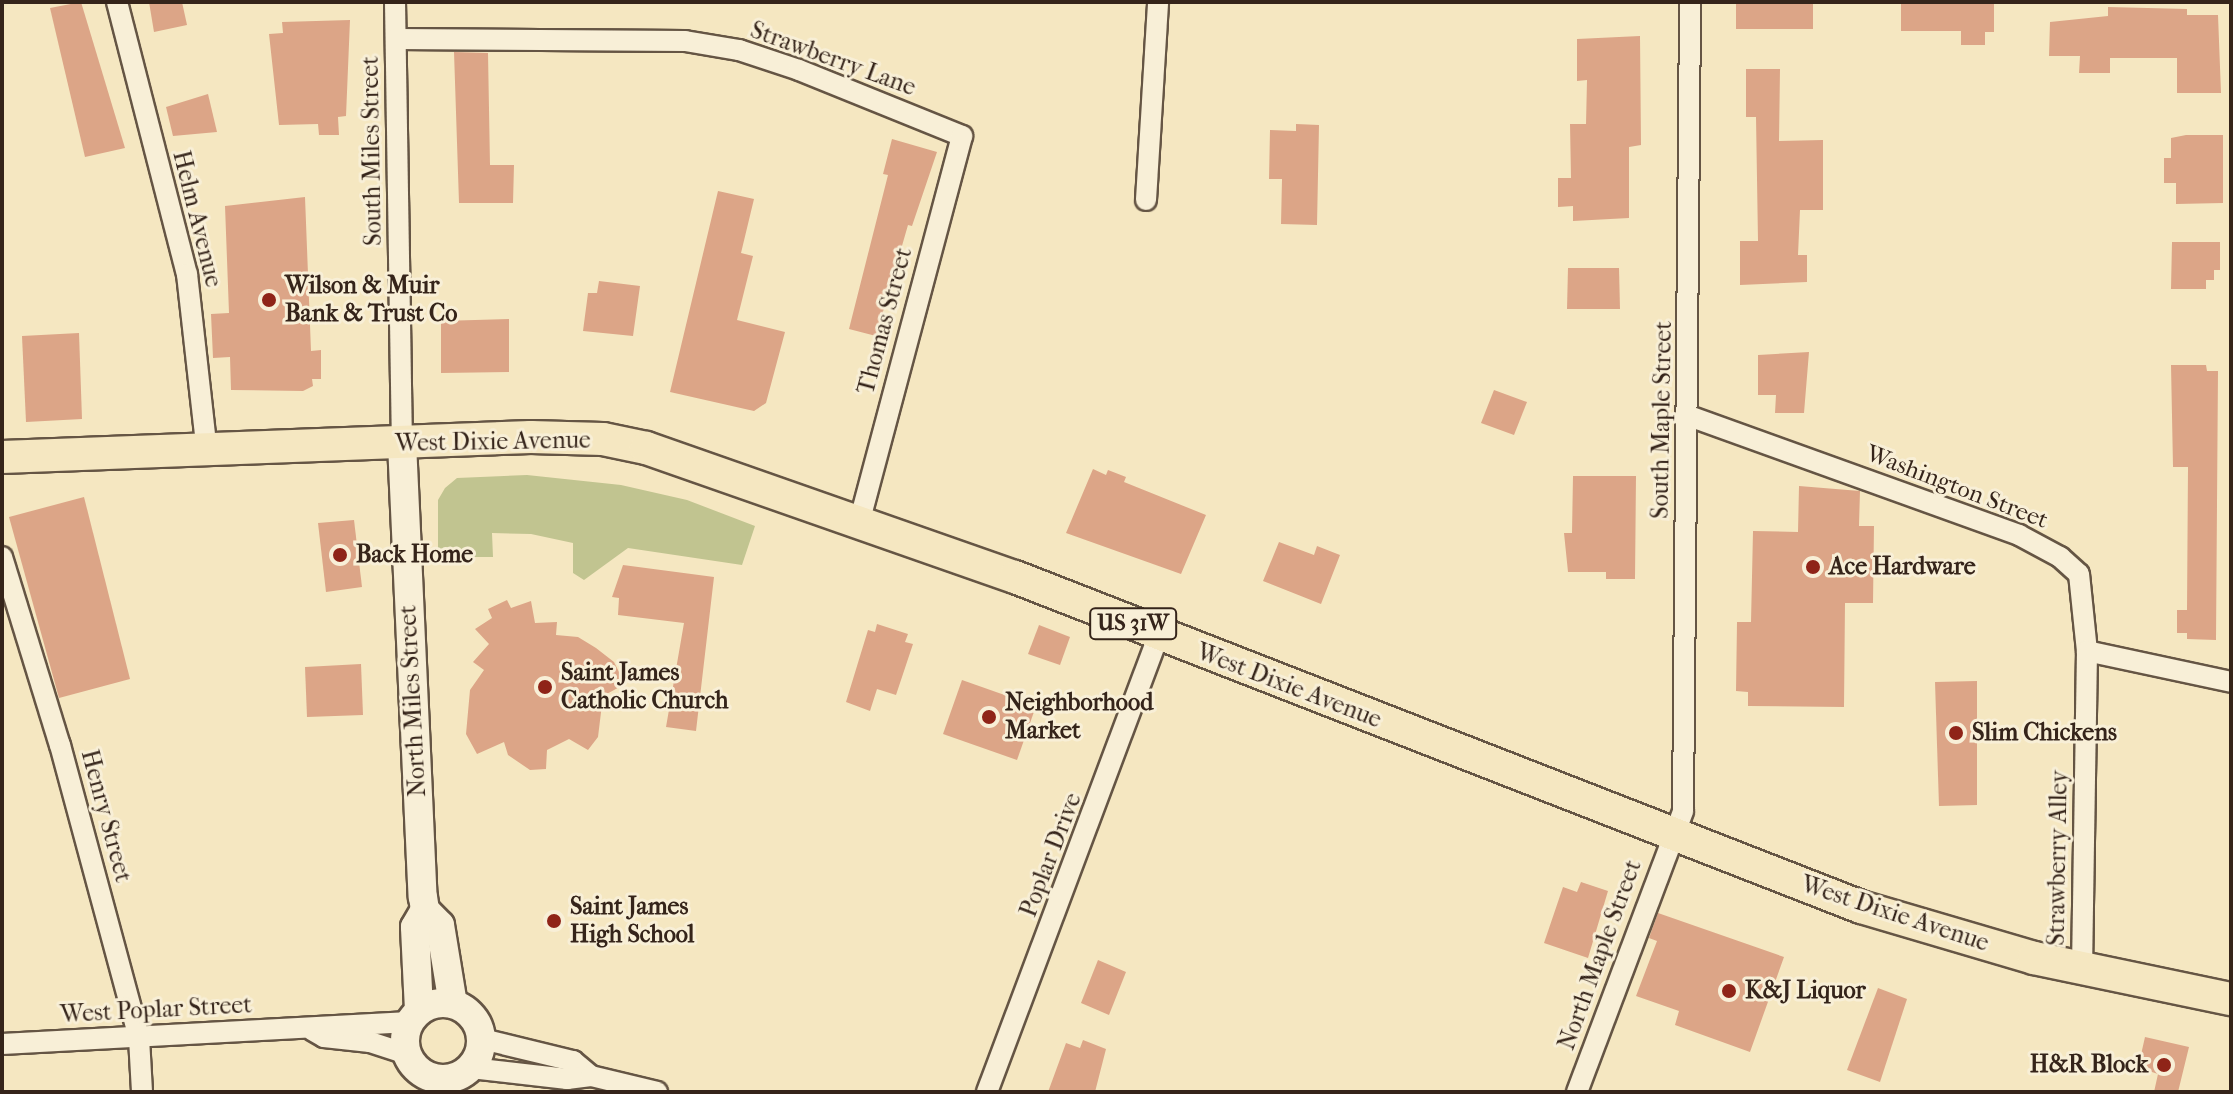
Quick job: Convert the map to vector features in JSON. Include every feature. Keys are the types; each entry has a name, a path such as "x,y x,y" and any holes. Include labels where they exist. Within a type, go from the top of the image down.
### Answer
{"main road":[{"name":"West Dixie Avenue","path":"2,457 531,437 603,439 689,460 860,520 1673,837 1861,907 2082,969 2231,999"},
{"name":"North Miles Street","path":"402,443 425,910 415,927 414,1016"},
{"name":"North Miles Street","path":"425,910 440,925 453,1004"},
{"path":"453,1004 473,1017 482,1039 460,1079 432,1078 414,1072 414,1016 453,1004"}],"street":[{"name":"Helm Avenue","path":"117,2 187,274 207,451"},
{"name":"South Miles Street","path":"395,2 402,443"},
{"path":"1146,200 1158,2"},
{"name":"South Maple Street","path":"1673,837 1683,811 1689,416 1690,2"},
{"name":"Strawberry Lane","path":"396,39 622,37 739,50 962,136"},
{"name":"Thomas Street","path":"860,520 962,136"},
{"name":"Washington Street","path":"1689,416 2019,535 2060,557 2084,585 2087,651"},
{"name":"Henry Street","path":"2,557 60,745 139,1038 142,1092"},
{"name":"Poplar Drive","path":"987,1092 1159,635"},
{"path":"2087,651 2231,682"},
{"name":"Strawberry Alley","path":"2082,969 2087,651"},
{"name":"North Maple Street","path":"1577,1092 1673,837"},
{"name":"West Poplar Street","path":"2,1044 312,1030 344,1022 414,1016"},
{"name":"West Poplar Street","path":"312,1030 324,1037 370,1042 414,1072"},
{"path":"482,1039 573,1061 591,1076"},
{"path":"460,1079 567,1079 591,1076 657,1092"}],"green space":[{"path":"527,475 621,485 687,500 755,526 742,565 628,548 584,580 573,573 573,543 531,534 492,533 493,557 438,557 438,500 445,488 457,478"}],"building":[{"path":"81,2 125,148 85,157 50,8"},
{"path":"149,2 182,2 187,25 154,32"},
{"path":"1736,2 1813,2 1813,29 1736,29"},
{"path":"1901,2 1994,4 1994,32 1985,32 1985,45 1961,45 1961,31 1901,31"},
{"path":"2108,7 2187,9 2187,15 2218,15 2221,93 2177,93 2177,58 2110,58 2110,73 2079,73 2080,56 2049,56 2050,22 2108,16"},
{"path":"350,20 346,116 338,117 339,135 319,135 318,124 279,125 269,34 283,33 282,22"},
{"path":"1640,36 1641,145 1629,147 1629,218 1573,221 1573,206 1558,207 1558,178 1571,178 1570,124 1586,124 1587,80 1577,81 1577,39"},
{"path":"454,52 488,53 490,165 514,165 513,203 459,203"},
{"path":"1746,69 1780,69 1779,141 1823,140 1823,210 1800,210 1798,255 1807,255 1807,282 1740,285 1740,241 1758,241 1756,117 1746,117"},
{"path":"208,94 217,132 173,136 166,107"},
{"path":"1296,124 1319,125 1317,225 1281,224 1282,179 1269,179 1270,130 1296,131"},
{"path":"2223,135 2223,203 2176,204 2176,183 2164,183 2164,158 2171,158 2171,138"},
{"path":"892,139 937,152 912,226 908,225 876,336 849,329 888,175 883,174"},
{"path":"718,191 754,199 741,253 753,256 737,320 785,332 766,403 754,411 670,392"},
{"name":"Wilson & Muir Bank & Trust Co","path":"305,197 311,351 321,350 321,379 312,379 313,386 303,391 231,390 230,357 213,358 211,314 229,313 225,206"},
{"path":"2172,242 2220,242 2220,270 2214,270 2214,280 2206,280 2206,289 2171,289"},
{"path":"1568,268 1619,268 1620,309 1567,309"},
{"path":"599,281 640,286 633,336 583,331 588,293 597,293"},
{"path":"509,319 509,372 441,373 441,321"},
{"path":"79,333 82,419 26,422 22,336"},
{"path":"1809,352 1804,413 1775,413 1776,395 1758,395 1758,355"},
{"path":"2171,365 2206,365 2207,371 2218,371 2216,640 2187,639 2187,633 2177,633 2177,610 2187,610 2188,467 2173,467"},
{"path":"1494,390 1527,402 1514,435 1481,423"},
{"path":"1093,469 1106,475 1108,470 1126,477 1124,482 1206,515 1181,574 1066,533"},
{"path":"1573,476 1636,476 1635,579 1606,579 1606,572 1568,572 1564,533 1572,533"},
{"name":"Ace Hardware","path":"1799,486 1860,491 1859,526 1874,526 1873,603 1845,603 1844,707 1748,706 1748,692 1736,691 1737,622 1751,622 1753,531 1798,532"},
{"path":"84,497 130,679 59,698 9,517"},
{"name":"Back Home","path":"354,520 362,587 326,592 318,523"},
{"path":"1279,542 1314,555 1317,546 1340,555 1321,604 1263,581"},
{"path":"623,565 714,577 696,731 666,727 684,623 618,615 619,598 612,597"},
{"name":"Saint James Catholic Church","path":"507,600 511,608 531,601 535,623 557,622 556,635 578,637 596,648 614,662 625,684 603,696 598,737 588,750 569,739 547,750 546,769 530,770 508,755 504,742 477,754 466,734 470,690 484,670 473,662 489,644 475,629 492,618 488,609"},
{"path":"877,624 908,634 905,642 913,644 896,695 877,689 870,711 846,702 868,630 875,632"},
{"path":"1039,625 1070,637 1060,665 1028,654"},
{"path":"361,664 363,715 307,717 305,667"},
{"path":"962,680 1036,706 1017,760 943,734"},
{"name":"Slim Chickens","path":"1977,681 1977,805 1939,806 1935,682"},
{"path":"1581,882 1608,891 1588,958 1544,943 1563,887 1577,892"},
{"name":"K&J Liquor","path":"1658,913 1784,957 1750,1052 1675,1025 1679,1011 1636,996 1657,941 1649,938"},
{"path":"1098,960 1126,972 1109,1015 1081,1003"},
{"path":"1878,988 1907,999 1880,1082 1847,1070"},
{"name":"H&R Block","path":"2145,1037 2189,1047 2178,1092 2154,1092 2158,1074 2143,1069 2140,1059"},
{"path":"1083,1040 1106,1049 1095,1092 1048,1092 1066,1043 1080,1048"}],"place":[{"name":"Wilson & Muir Bank & Trust Co","path":"269,300"},
{"name":"Back Home","path":"340,555"},
{"name":"Ace Hardware","path":"1813,567"},
{"name":"Saint James Catholic Church","path":"545,687"},
{"name":"Neighborhood Market","path":"989,717"},
{"name":"Slim Chickens","path":"1956,733"},
{"name":"Saint James High School","path":"554,921"},
{"name":"K&J Liquor","path":"1729,991"},
{"name":"H&R Block","path":"2164,1065"}]}
